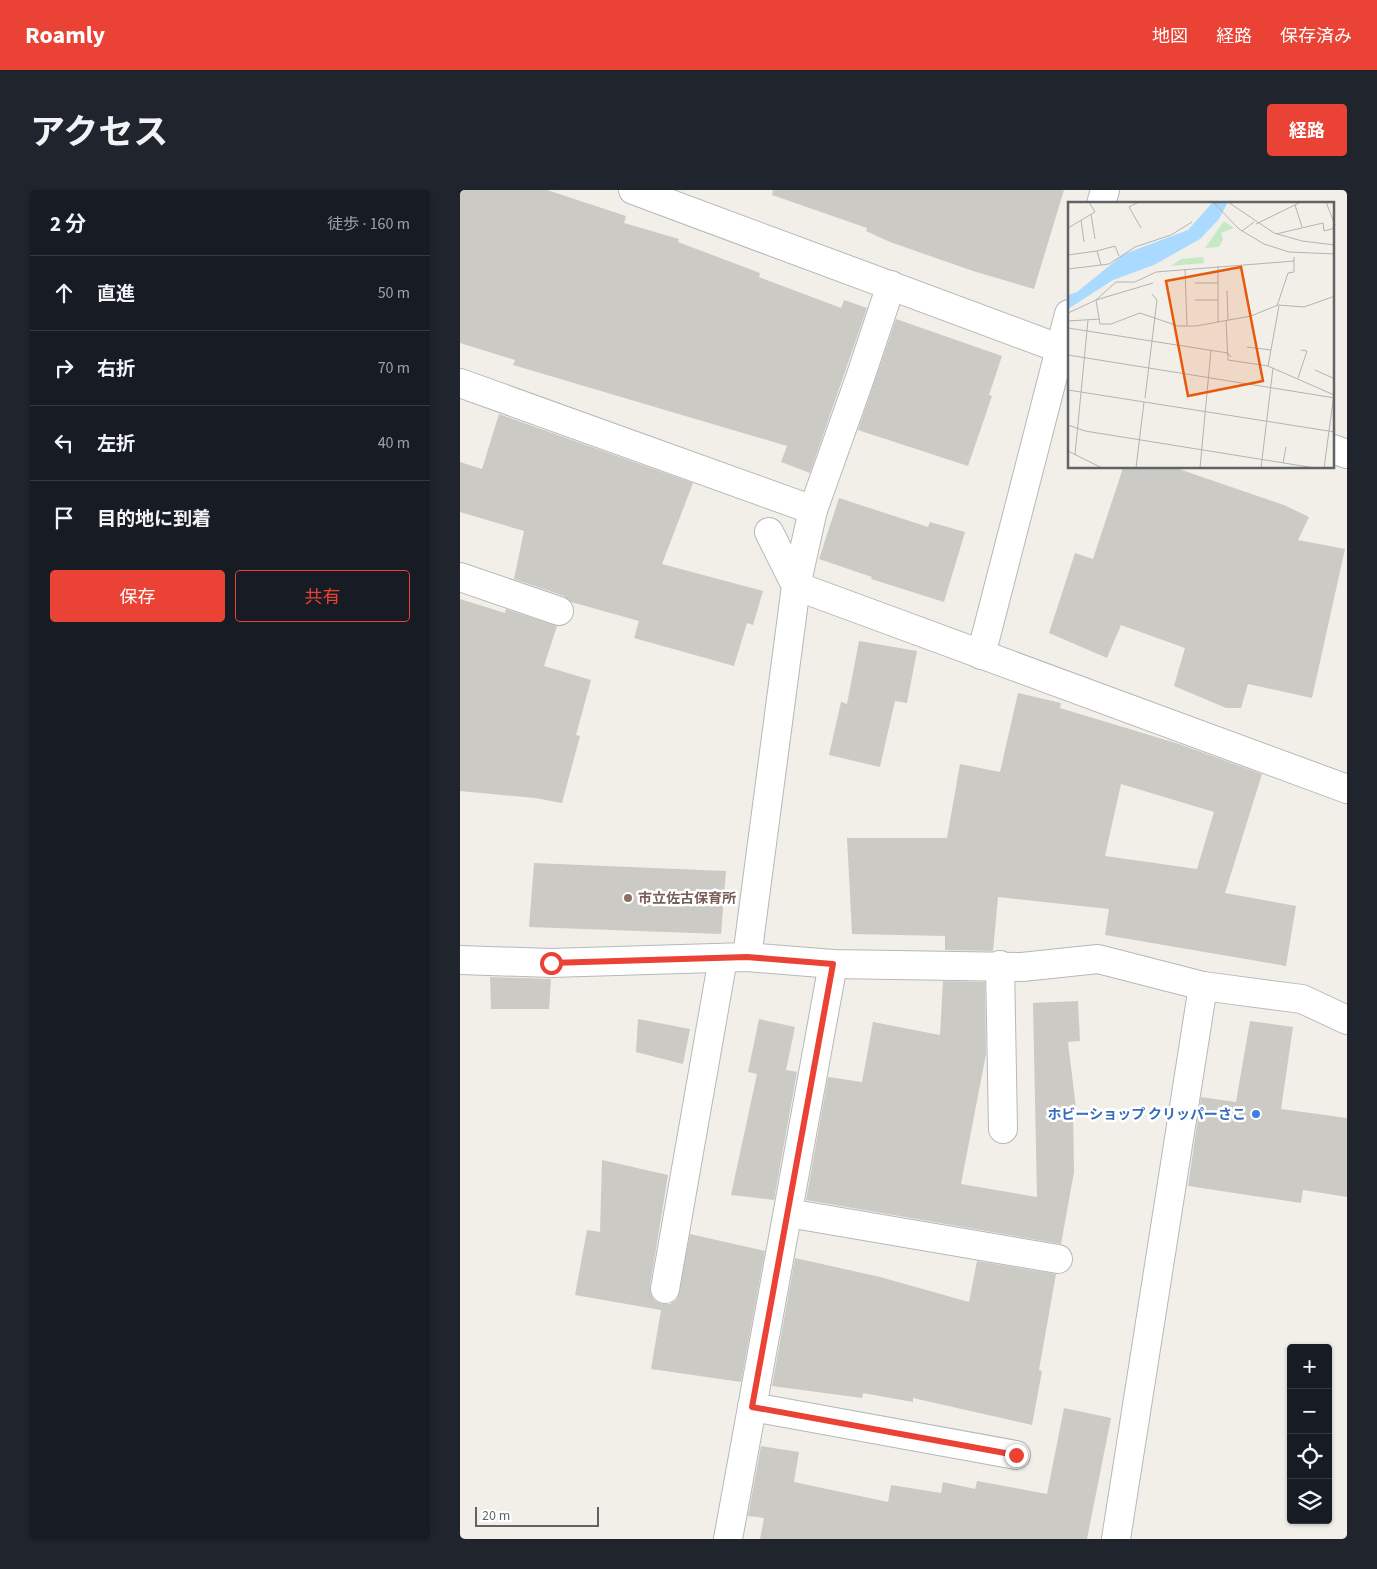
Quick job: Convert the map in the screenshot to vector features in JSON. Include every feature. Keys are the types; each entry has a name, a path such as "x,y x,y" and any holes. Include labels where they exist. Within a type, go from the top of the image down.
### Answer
{"street":[{"path":"633,190 1065,350"},
{"path":"665,1289 735,957 796,586 813,510 891,285"},
{"path":"981,655 1065,350 1068,328"},
{"path":"460,383 813,510"},
{"path":"1334,448 1347,454"},
{"path":"769,532 796,586 1347,789"},
{"path":"460,577 559,611"},
{"path":"460,960 551,963 735,957 833,964 1000,965 1022,967 1098,959 1202,986 1302,999 1347,1020"},
{"path":"728,1539 833,964"},
{"path":"1000,965 1003,1129"},
{"path":"1116,1539 1202,986"},
{"path":"788,1213 1058,1260"},
{"path":"752,1407 1016,1455"}],"building":[{"path":"460,190 547,190 626,216 624,223 679,239 678,242 760,273 759,277 841,308 844,300 867,308 810,473 781,462 787,446 513,365 515,360 460,343"},
{"path":"773,190 1064,190 1034,289 973,271 890,242 866,231 867,228 772,195"},
{"path":"896,319 1002,356 989,395 992,396 968,466 858,430"},
{"path":"499,414 693,483 662,564 763,591 753,625 747,623 734,666 634,638 639,621 571,602 564,596 514,579 524,531 460,512 460,462 482,469"},
{"path":"1123,469 1179,469 1284,505 1309,517 1298,540 1345,549 1312,698 1248,684 1241,708 1226,708 1174,686 1185,648 1121,625 1107,658 1049,633 1075,553 1093,559"},
{"path":"839,498 928,527 930,522 965,532 944,602 871,579 872,577 819,559"},
{"path":"460,599 505,613 506,609 557,626 544,666 591,680 576,735 580,736 562,803 535,798 460,791"},
{"path":"859,641 917,651 907,703 895,701 880,767 829,755 841,702 847,704"},
{"path":"1018,693 1061,703 1060,708 1179,744 1262,774 1225,893 1296,906 1286,966 1105,935 1109,909 998,897 993,951 945,950 945,936 852,934 847,838 947,838 960,764 1000,772","holes":["1121,784 1214,812 1197,869 1105,856"]},
{"name":"市立佐古保育所","path":"534,863 726,871 721,934 529,927"},
{"path":"490,977 551,979 549,1009 491,1009"},
{"path":"943,981 985,982 986,1054 961,1184 1037,1197 1033,1003 1078,1001 1080,1041 1068,1042 1076,1108 1073,1108 1074,1172 1061,1244 806,1200 828,1077 862,1082 873,1022 940,1035"},
{"path":"638,1019 690,1029 683,1064 636,1052"},
{"path":"759,1019 795,1027 786,1070 797,1072 774,1200 731,1195 757,1074 748,1072"},
{"name":"ホビーショップ クリッパーさこ","path":"1250,1021 1293,1027 1281,1109 1347,1118 1347,1197 1303,1190 1301,1203 1188,1186 1201,1097 1236,1102"},
{"path":"602,1160 668,1175 650,1286 651,1295 655,1301 662,1304 670,1304 677,1299 690,1234 765,1251 741,1382 651,1369 661,1310 575,1295 587,1230 600,1232"},
{"path":"795,1258 880,1277 969,1302 977,1261 1056,1274 1039,1370 1042,1371 1032,1425 913,1398 913,1402 863,1393 862,1398 772,1386"},
{"path":"1064,1408 1111,1418 1087,1539 760,1539 764,1518 748,1516 761,1446 799,1452 794,1482 888,1502 891,1485 941,1493 943,1482 975,1489 977,1481 1047,1494"}],"place":[{"name":"市立佐古保育所","path":"628,898"},
{"name":"ホビーショップ クリッパーさこ","path":"1256,1114"}],"route":[{"path":"551,963 747,957 833,964 752,1407 1016,1455"}]}
